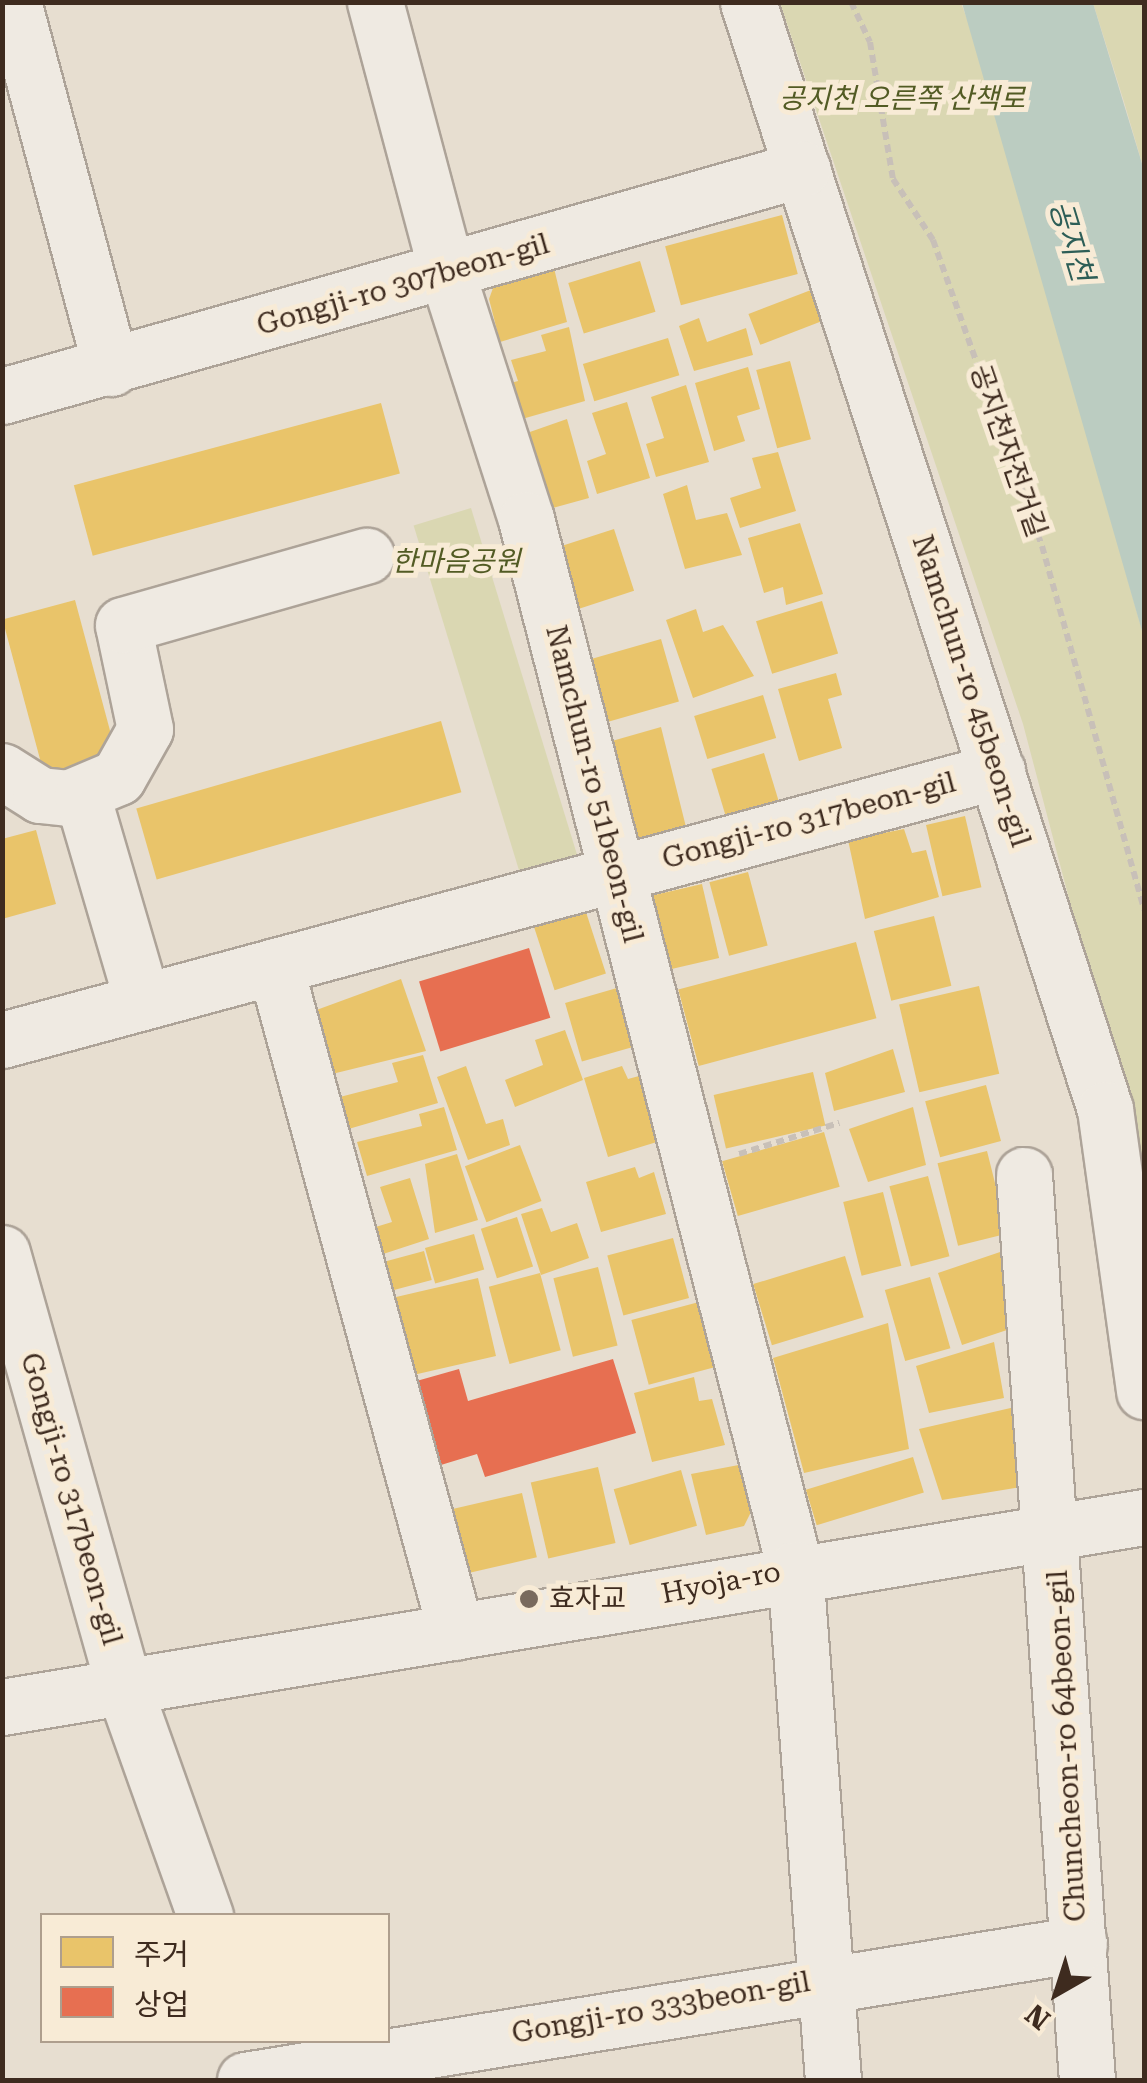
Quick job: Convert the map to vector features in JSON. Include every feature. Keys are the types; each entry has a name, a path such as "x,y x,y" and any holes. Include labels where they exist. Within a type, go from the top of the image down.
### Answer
{"street":[{"path":"12,2 112,368"},
{"name":"Namchun-ro 51beon-gil","path":"376,2 447,273 526,519 795,1570 833,2080"},
{"name":"Namchun-ro 45beon-gil","path":"748,2 1104,1109 1144,1391"},
{"name":"Gongji-ro 307beon-gil","path":"2,396 447,273 802,168"},
{"path":"2,771 40,796 82,796 118,777 145,729 124,625 366,556"},
{"name":"Gongji-ro 317beon-gil","path":"2,1040 997,771"},
{"path":"82,796 142,1000"},
{"path":"274,966 456,1632"},
{"path":"1024,1175 1054,1530"},
{"name":"Gongji-ro 317beon-gil","path":"2,1253 124,1688 204,1913"},
{"name":"Hyoja-ro","path":"2,1706 456,1632 795,1570 1144,1518"},
{"name":"Chuncheon-ro 64beon-gil","path":"1054,1530 1087,2080"},
{"name":"Gongji-ro 333beon-gil","path":"255,2070 828,1979 1079,1944"}],"path":[{"name":"공지천자전거길","path":"852,2 870,42 892,179 934,240 1042,546 1144,910"},
{"path":"695,1168 839,1124"}],"green space":[{"name":"공지천 오른쪽 산책로","path":"780,3 961,3 988,74 1144,638 1144,1183 1023,724"},
{"path":"1093,3 1144,3 1144,170 1124,102"},
{"name":"한마음공원","path":"471,508 581,867 523,884 414,526"}],"water":[{"name":"공지천","path":"962,3 1093,3 1144,170 1144,638"}],"building: 주거":[{"path":"782,215 798,274 681,305 665,246"},
{"path":"640,261 655,312 584,334 568,283"},
{"path":"553,264 567,322 500,342 489,299 496,280"},
{"path":"811,290 823,321 760,345 748,314"},
{"path":"699,318 707,342 746,328 753,355 694,371 679,326"},
{"path":"569,327 585,401 515,421 503,385 518,381 511,360 546,351 541,335"},
{"path":"668,338 679,375 594,401 583,364"},
{"path":"790,361 811,439 777,448 756,370"},
{"path":"748,367 760,409 737,416 745,441 714,451 695,383"},
{"path":"686,385 709,462 656,477 646,444 664,438 651,397"},
{"path":"627,402 650,478 597,494 587,461 606,454 592,413"},
{"path":"381,403 400,474 93,556 74,485"},
{"path":"567,419 589,498 531,514 527,433"},
{"path":"778,452 796,511 740,528 730,498 761,488 752,458"},
{"path":"687,485 696,520 727,513 742,555 685,569 663,494"},
{"path":"800,523 823,594 786,605 783,587 764,593 748,538"},
{"path":"614,529 634,591 565,613 545,552"},
{"path":"75,600 116,755 44,774 3,619"},
{"path":"822,601 838,654 772,674 756,621"},
{"path":"696,609 703,632 723,625 754,676 693,698 666,620"},
{"path":"661,639 679,701 604,723 586,660"},
{"path":"836,673 842,695 828,699 842,748 799,761 778,689"},
{"path":"763,695 776,738 707,759 694,716"},
{"path":"441,721 461,792 157,880 136,808"},
{"path":"661,727 690,843 660,850 631,835 605,743"},
{"path":"764,753 780,807 728,823 711,769"},
{"path":"965,816 981,887 942,896 926,825"},
{"path":"904,829 912,853 926,850 939,897 865,919 848,840"},
{"path":"36,830 56,904 2,919 2,839"},
{"path":"748,872 768,945 729,956 709,882"},
{"path":"702,884 719,958 669,970 652,895"},
{"path":"584,906 606,974 555,990 533,923"},
{"path":"934,916 951,986 891,1001 874,931"},
{"path":"856,942 876,1018 699,1066 678,990"},
{"path":"401,979 426,1051 332,1074 311,1012"},
{"path":"979,986 999,1074 919,1092 899,1004"},
{"path":"617,988 634,1047 582,1062 565,1003"},
{"path":"565,1030 583,1080 515,1107 505,1080 543,1065 535,1040"},
{"path":"893,1049 905,1092 834,1111 825,1073"},
{"path":"423,1055 438,1103 345,1130 336,1098 398,1082 392,1063"},
{"path":"466,1066 486,1124 503,1119 510,1145 468,1160 437,1077"},
{"path":"622,1066 628,1079 639,1076 660,1141 608,1157 584,1078"},
{"path":"813,1072 825,1126 726,1149 714,1095"},
{"path":"986,1085 1001,1141 940,1157 925,1101"},
{"path":"444,1107 457,1150 367,1176 357,1142 422,1126 419,1114"},
{"path":"913,1107 926,1165 868,1182 849,1129"},
{"path":"824,1132 840,1187 738,1216 722,1161"},
{"path":"520,1145 542,1201 486,1222 465,1166"},
{"path":"987,1151 1008,1233 958,1246 938,1163"},
{"path":"457,1154 478,1220 435,1233 425,1164"},
{"path":"635,1167 639,1178 654,1172 666,1214 601,1232 586,1182"},
{"path":"928,1176 949,1256 911,1267 889,1186"},
{"path":"410,1178 429,1239 377,1256 369,1229 392,1222 380,1187"},
{"path":"883,1192 901,1266 862,1276 843,1202"},
{"path":"542,1208 551,1232 577,1223 589,1258 541,1275 521,1214"},
{"path":"517,1217 533,1266 497,1278 481,1229"},
{"path":"474,1234 484,1270 435,1284 425,1248"},
{"path":"673,1238 689,1298 623,1315 607,1256"},
{"path":"1006,1250 1016,1327 962,1345 938,1273"},
{"path":"424,1251 432,1280 388,1292 381,1263"},
{"path":"845,1256 864,1317 772,1345 753,1284"},
{"path":"598,1267 618,1346 573,1357 553,1278"},
{"path":"540,1273 561,1350 510,1364 489,1287"},
{"path":"930,1277 950,1348 905,1361 885,1290"},
{"path":"478,1278 496,1356 404,1377 386,1299"},
{"path":"699,1302 716,1367 649,1385 631,1320"},
{"path":"888,1323 909,1449 804,1473 773,1358"},
{"path":"994,1342 1004,1398 929,1413 916,1366"},
{"path":"694,1377 699,1401 712,1399 725,1445 652,1462 634,1393"},
{"path":"1015,1407 1034,1485 942,1500 919,1429"},
{"path":"913,1457 924,1492 817,1525 806,1490"},
{"path":"744,1464 754,1506 744,1526 706,1535 691,1474"},
{"path":"598,1467 616,1543 548,1559 531,1483"},
{"path":"681,1470 697,1526 630,1545 614,1489"},
{"path":"522,1493 537,1557 460,1575 445,1511"}],"building: 상업":[{"path":"529,948 550,1018 440,1051 419,982"},
{"path":"613,1359 636,1433 485,1477 477,1454 431,1468 406,1384 459,1369 468,1401"}],"place":[{"name":"효자교","path":"529,1599"}]}
